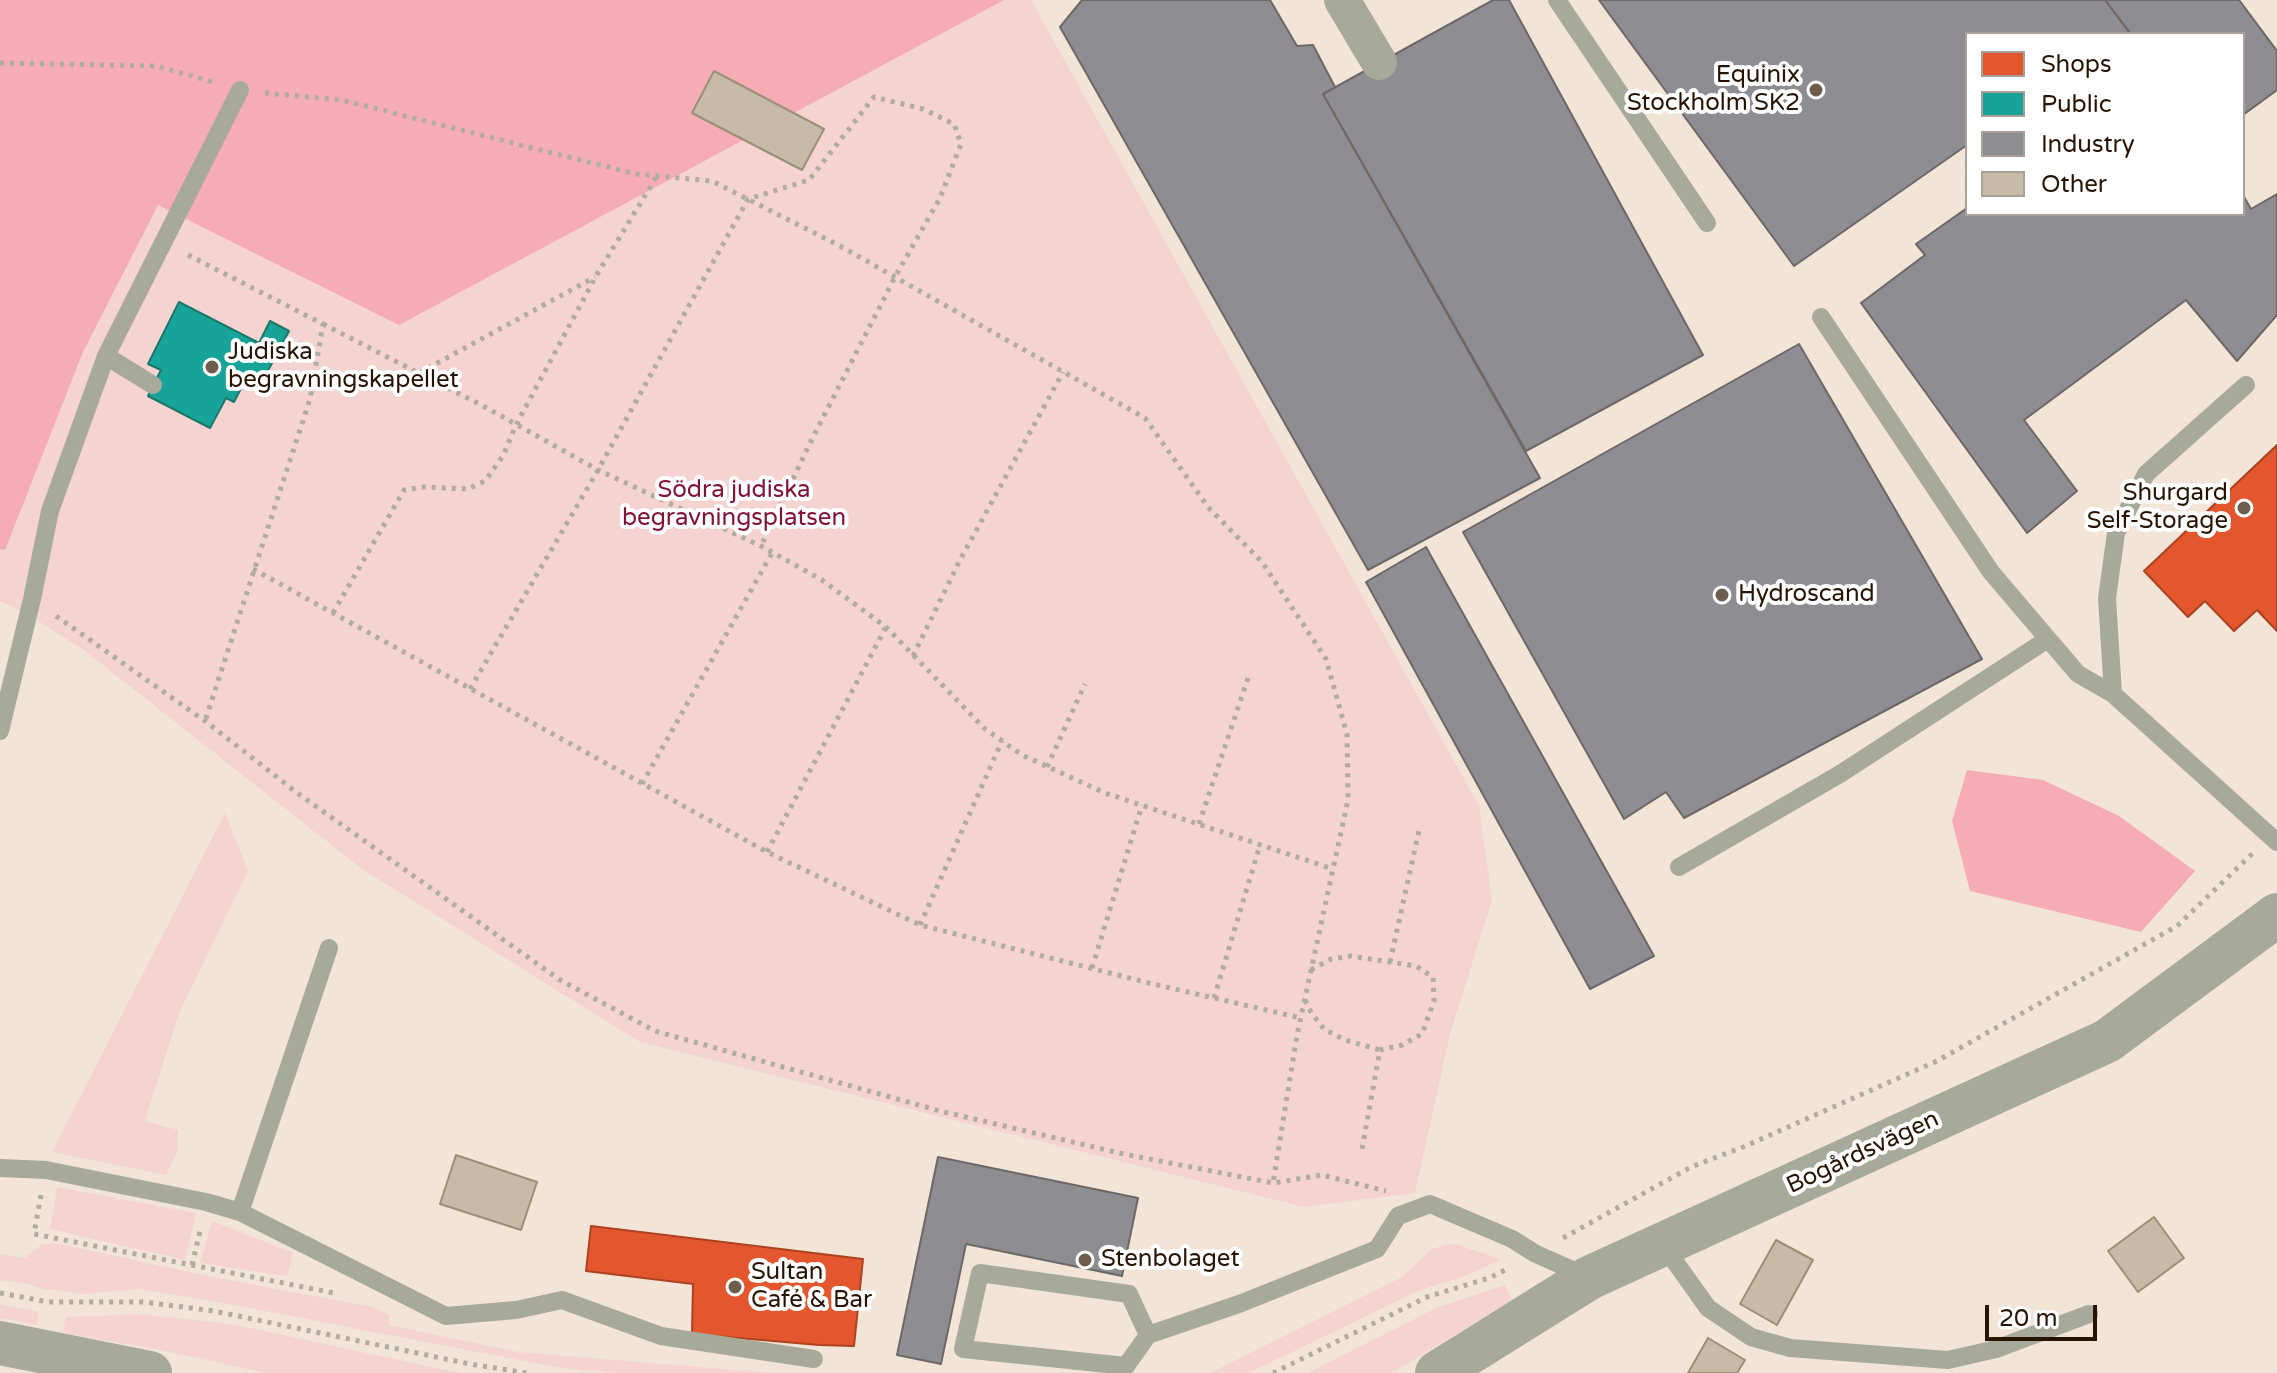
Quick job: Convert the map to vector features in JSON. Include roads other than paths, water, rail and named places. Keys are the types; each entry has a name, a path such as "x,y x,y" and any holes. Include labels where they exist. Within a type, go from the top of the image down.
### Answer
{"street":[{"path":"1342,0 1379,62"},
{"name":"Bogårdsvägen","path":"1437,1373 1589,1278 2107,1041 2277,915"},
{"path":"0,1343 150,1373"}],"lane":[{"path":"1557,0 1707,223"},
{"path":"0,731 50,511 106,356 240,90"},
{"path":"1821,317 1991,572 2078,674 2113,694 2274,839"},
{"path":"106,356 153,385"},
{"path":"2113,694 2107,598 2116,533 2146,474 2246,385"},
{"path":"1679,867 1840,774 2048,639"},
{"path":"240,1212 329,948"},
{"path":"0,1168 46,1170 206,1202 240,1212 446,1316 516,1310 562,1300 661,1336 814,1359"},
{"path":"1148,1335 1129,1294 980,1273 963,1349 1126,1366 1148,1335 1239,1304 1377,1249 1398,1216 1430,1204 1512,1239 1536,1254 1589,1278"},
{"path":"1663,1244 1708,1308 1751,1337 1790,1348 1948,1360 1996,1349 2089,1314"}],"place":[{"name":"Equinix Stockholm SK2","path":"1816,90"},
{"name":"Judiska begravningskapellet","path":"212,367"},
{"name":"Shurgard Self-Storage","path":"2244,508"},
{"name":"Hydroscand","path":"1722,595"},
{"name":"Stenbolaget","path":"1085,1260"},
{"name":"Sultan Café & Bar","path":"735,1287"}],"park label":[{"name":"Södra judiska begravningsplatsen","path":"734,505"}]}
